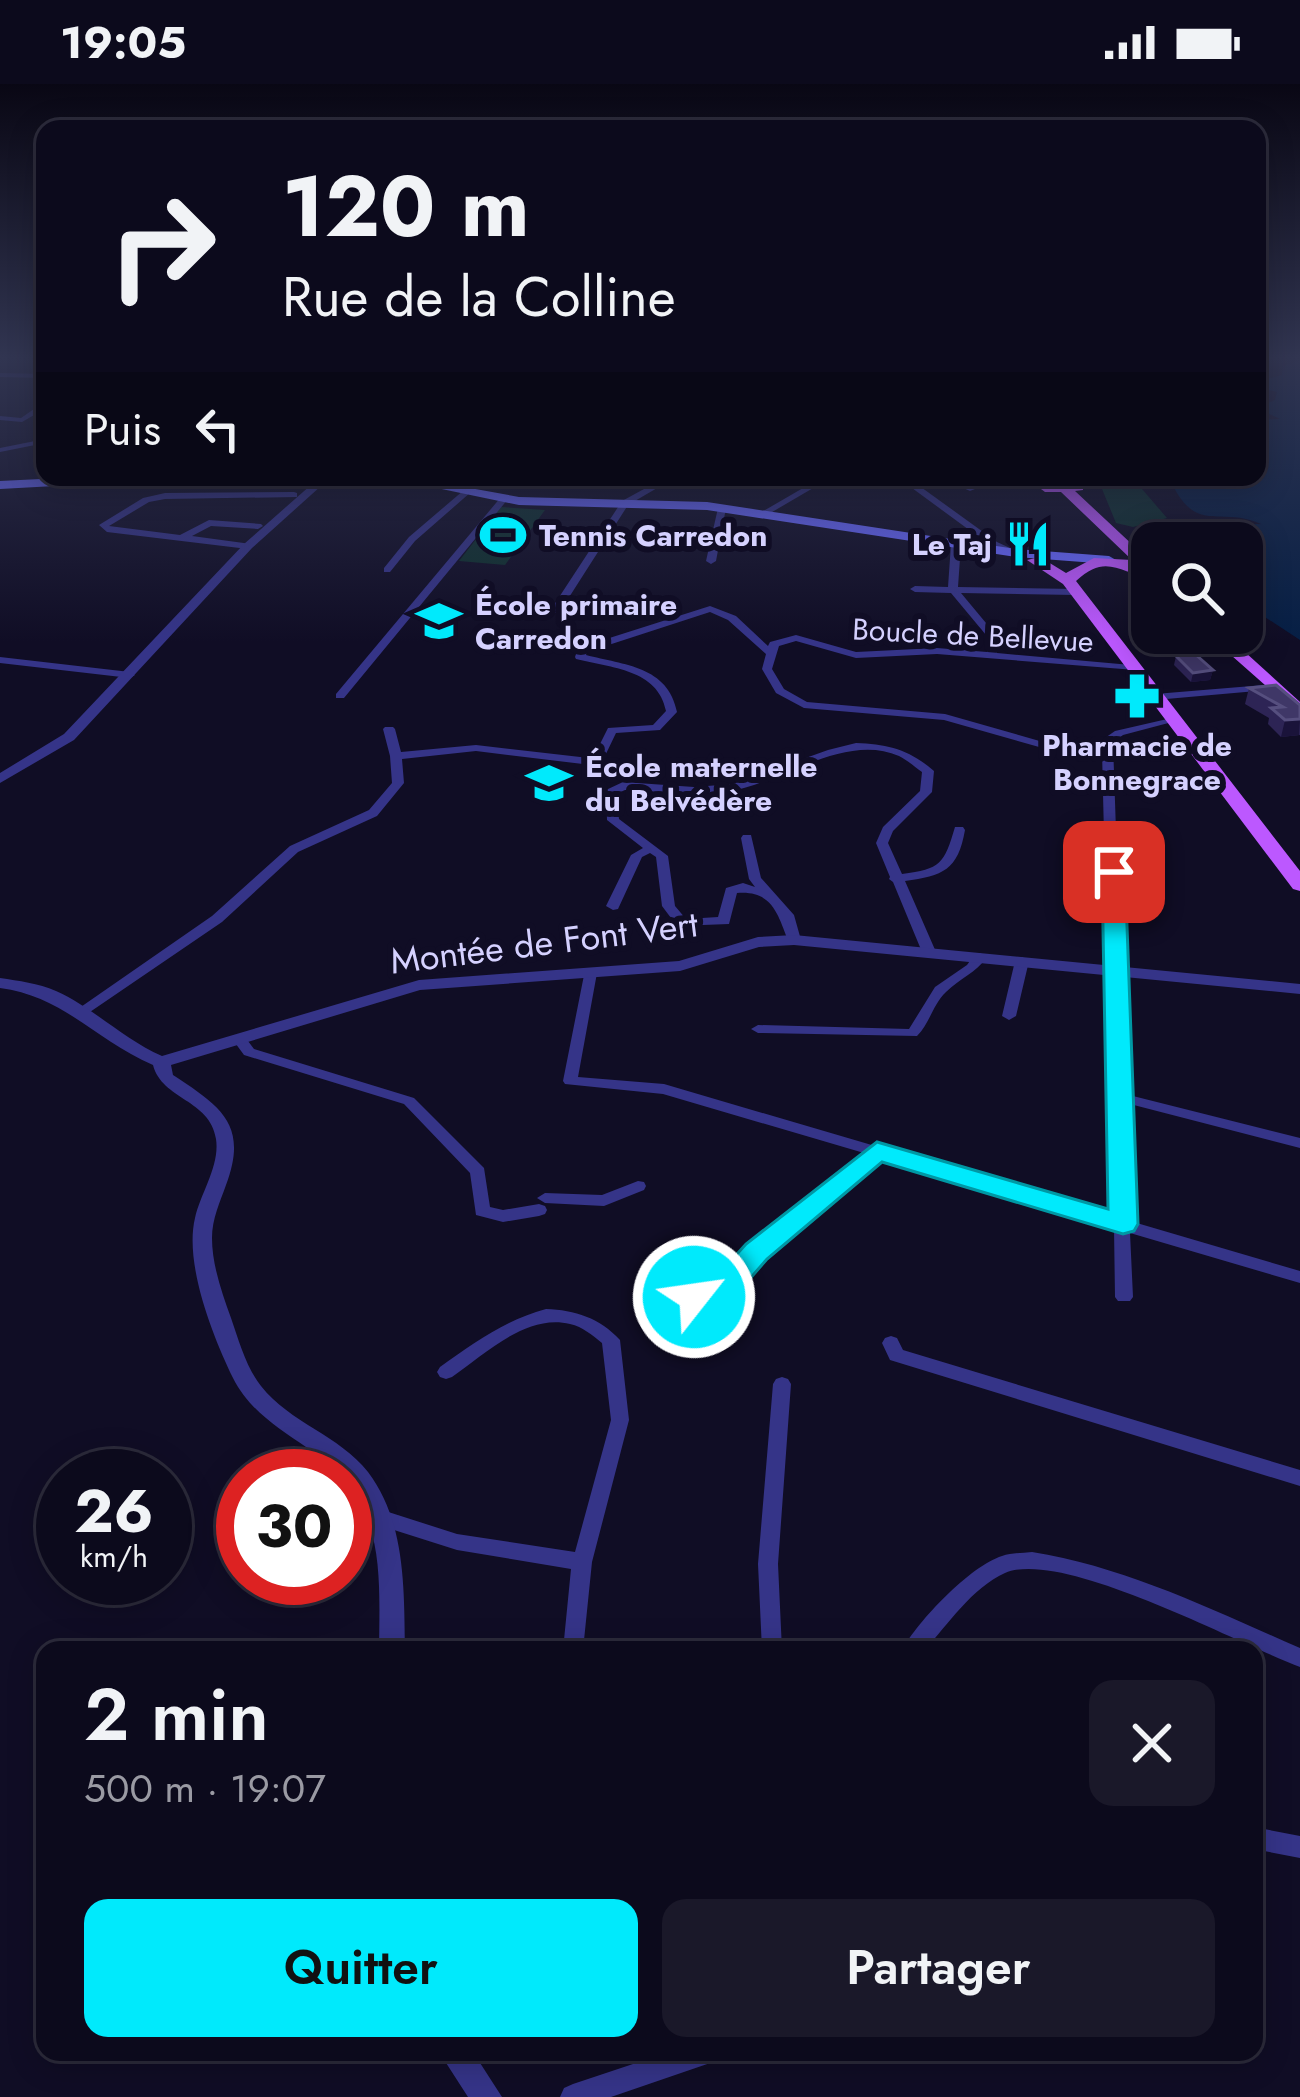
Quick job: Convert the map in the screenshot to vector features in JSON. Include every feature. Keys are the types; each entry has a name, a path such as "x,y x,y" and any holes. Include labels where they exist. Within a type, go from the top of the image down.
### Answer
{"main road":[{"path":"0,485 36,483"},
{"path":"438,486 504,499 764,513 1035,560 1074,580 1131,668 1159,697 1300,885"},
{"path":"1061,486 1112,543 1115,555 1074,580"},
{"path":"1061,486 1131,557"},
{"path":"939,541 1016,553 1131,560"},
{"path":"1074,580 1131,561"},
{"path":"1237,654 1300,711"}],"street":[{"path":"0,779 69,736 248,546 316,486"},
{"path":"555,611 625,503 656,486"},
{"path":"764,513 812,486"},
{"path":"913,486 988,546"},
{"path":"387,570 384,567 460,493"},
{"path":"248,546 107,530 104,525 146,500 164,496 294,495"},
{"path":"340,696 504,499"},
{"path":"711,561 722,508"},
{"path":"182,538 209,524 258,526"},
{"path":"956,544 952,589 991,635 992,656"},
{"path":"915,589 1074,580"},
{"path":"396,756 476,748 592,762 612,730 656,728 672,712 667,690 648,676 580,657 582,650 710,609 732,618 768,651 772,678 804,705 945,717 1071,753 1107,742 1119,733 1172,719"},
{"name":"Boucle de Bellevue","path":"768,651 796,638 856,655 908,650 1131,668"},
{"path":"0,660 130,675"},
{"path":"1159,697 1252,691 1270,684"},
{"path":"82,1011 217,919 294,849 373,813 398,783 389,729"},
{"path":"1107,742 1124,1297"},
{"path":"765,894 742,887 731,891 724,921 682,923 669,906 667,866 652,848 610,816 613,788 730,789 831,749 877,749 916,759 928,771 926,793 887,830 882,843 929,952"},
{"path":"895,879 950,864 956,857 959,830"},
{"path":"747,838 752,868 765,894 787,915 794,940"},
{"path":"614,906 637,855 652,848"},
{"name":"Montée de Font Vert","path":"161,1062 419,985 680,966 758,942 794,940 1300,989"},
{"path":"758,1029 912,1033 924,1023 934,996 968,972 980,957"},
{"path":"1010,1016 1022,962"},
{"path":"590,973 570,1081 664,1089 1300,1277"},
{"path":"0,983 49,991 82,1011 124,1046 161,1062 165,1078 208,1107 223,1125 229,1144 202,1238 245,1383 270,1412 344,1462 379,1517 389,1558 392,1641"},
{"path":"240,1040 249,1052 409,1101 478,1172 482,1211 503,1216 542,1204 604,1201 638,1186"},
{"path":"1118,1097 1300,1143"},
{"path":"694,1297 717,1296 757,1252 877,1151"},
{"path":"446,1372 520,1322 554,1313 587,1318 611,1340 620,1420 582,1562 574,1641"},
{"path":"891,1343 896,1355 1300,1478"},
{"path":"772,1641 768,1564 782,1384"},
{"path":"379,1517 457,1542 582,1562"},
{"path":"920,1641 959,1597 1004,1564 1029,1557 1100,1575 1259,1641"},
{"path":"1263,1643 1300,1658"},
{"path":"1263,1840 1300,1847"},
{"path":"461,2061 487,2097"},
{"path":"573,2097 680,2061"}],"green space":[{"path":"1102,489 1142,489 1167,518 1131,522 1131,527 1116,523"},
{"name":"Tennis Carredon","path":"501,507 545,510 505,565 459,561"}],"water":[{"path":"1266,454 1300,454 1300,640 1263,616 1263,522 1199,514 1174,486 1266,486"}],"building":[{"path":"1195,654 1213,670 1193,673 1176,656"},
{"path":"1276,685 1300,705 1300,719 1285,720 1271,708 1283,707 1249,688"}],"place":[{"name":"Tennis Carredon","path":"503,535"},
{"name":"Le Taj","path":"1028,544"},
{"name":"École primaire Carredon","path":"439,621"},
{"name":"Pharmacie de Bonnegrace","path":"1137,696"},
{"name":"École maternelle du Belvédère","path":"549,783"}],"route":[{"path":"694,1297 717,1296 757,1252 877,1151 1123,1224 1114,872"}]}
